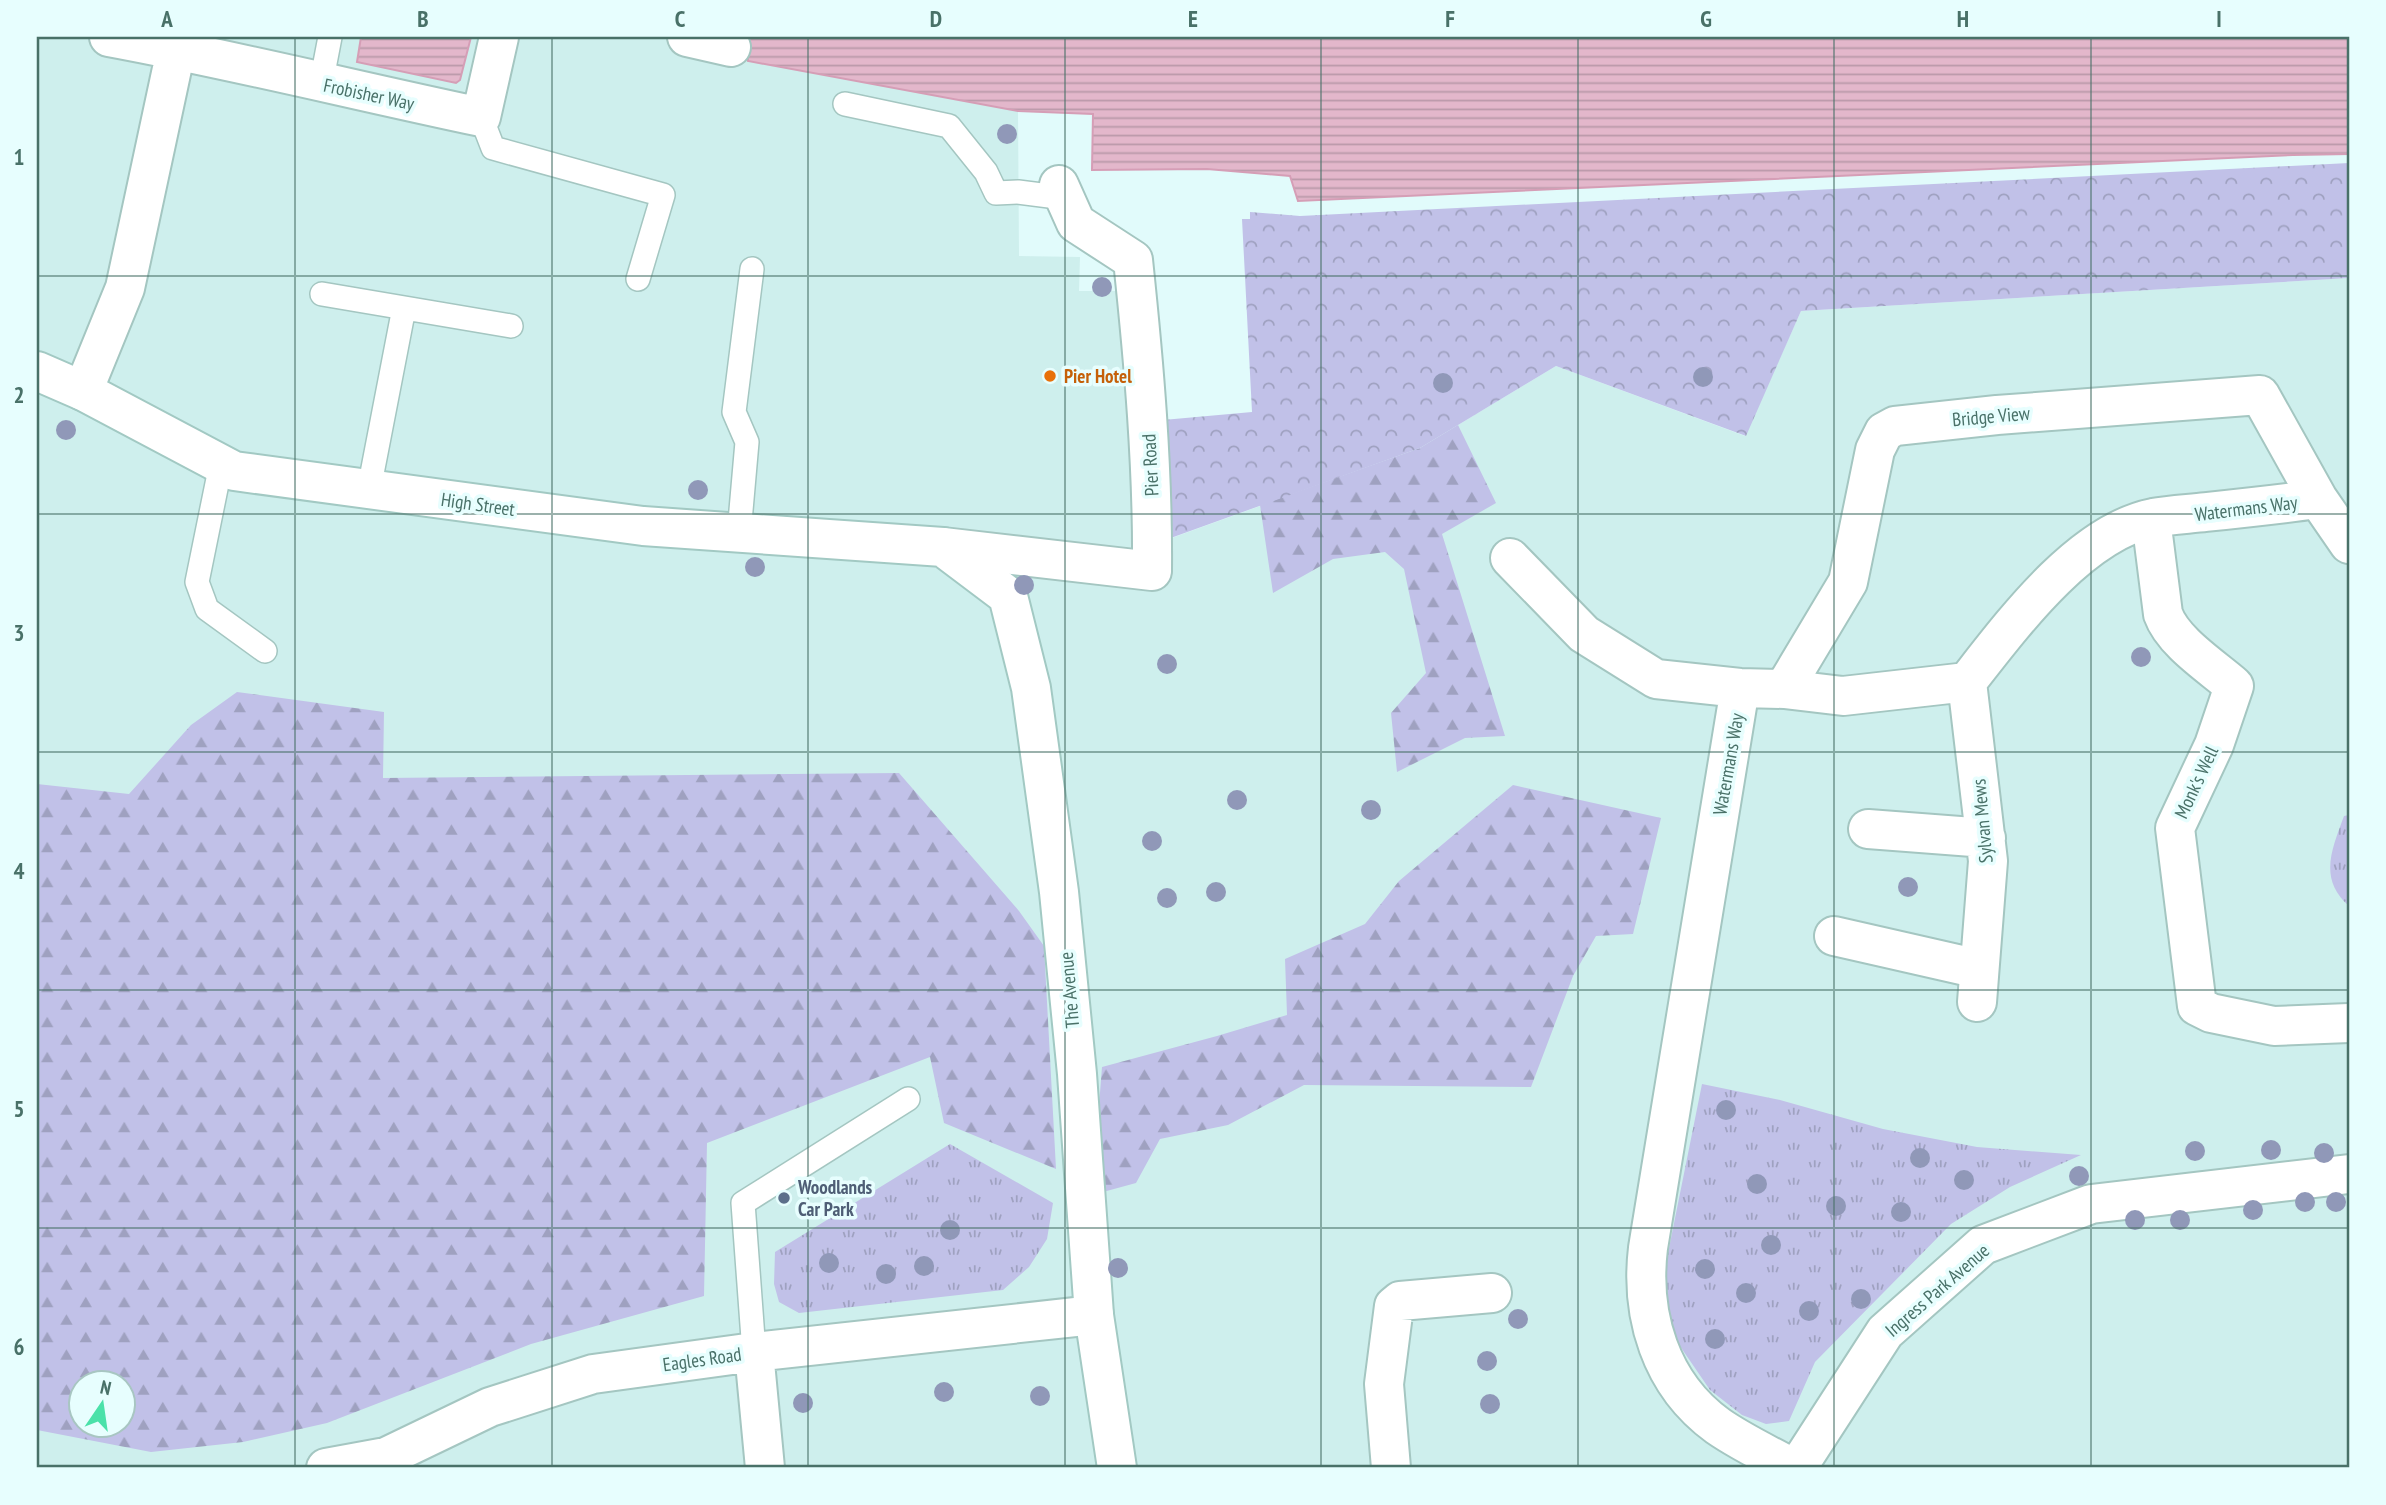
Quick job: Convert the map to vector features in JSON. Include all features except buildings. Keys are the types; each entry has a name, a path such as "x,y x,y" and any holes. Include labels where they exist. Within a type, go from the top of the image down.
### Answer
{"street":[{"name":"Frobisher Way","path":"109,37 177,43 321,84 481,117"},
{"path":"481,117 499,37"},
{"path":"687,37 731,47"},
{"path":"83,390 125,288 177,43"},
{"name":"Pier Road","path":"943,547 1152,571 1153,519 1144,366 1133,260 1076,223 1062,192"},
{"name":"High Street","path":"37,371 83,390 234,471 643,526 943,547"},
{"name":"Bridge View","path":"1784,689 1848,582 1875,450 1884,432 1895,426 1997,415 2260,395 2318,499"},
{"name":"Watermans Way","path":"1795,1468 1718,1426 1682,1390 1659,1351 1645,1291 1648,1248 1740,688 1784,689 1843,696 1967,682 2025,610 2062,572 2120,530 2151,519 2318,499 2349,544"},
{"name":"Monk's Well","path":"2151,519 2166,623 2175,636 2234,686 2214,746 2175,828 2197,1006 2211,1013 2274,1026 2349,1023"},
{"name":"The Avenue","path":"943,547 1008,596 1031,688 1059,892 1077,1074 1094,1315 1117,1468"},
{"path":"1510,558 1584,634 1656,679 1740,688"},
{"name":"Sylvan Mews","path":"1834,936 1978,985 1988,861 1967,682"},
{"path":"1868,829 1986,838"},
{"name":"Ingress Park Avenue","path":"1795,1468 1885,1332 1983,1245 2091,1204 2349,1174"},
{"path":"1391,1468 1384,1384 1394,1306 1400,1300 1492,1293"},
{"name":"Eagles Road","path":"326,1468 386,1457 490,1407 593,1374 754,1352 1094,1315"},
{"path":"754,1352 765,1468"}],"lane":[{"path":"321,84 330,37"},
{"path":"845,104 949,125 986,172 996,193 1062,192"},
{"path":"481,117 493,148 663,195 639,279"},
{"path":"739,533 747,442 734,412 752,269"},
{"path":"323,294 511,326"},
{"path":"369,489 404,308"},
{"path":"221,464 197,582 207,609 265,651"},
{"path":"754,1352 743,1203 908,1099"}],"shaded area":[{"path":"37,37 361,37 357,61 460,80 471,37 747,37 748,61 1018,111 1019,256 1080,257 1079,291 1127,291 1169,539 1420,448 1556,366 1745,436 1801,311 2349,278 2349,1468 37,1468"},
{"path":"361,37 471,37 460,80 456,83 357,62"},
{"path":"747,37 2349,37 2349,154 1298,201 1290,176 1207,169 1092,170 1093,114 1018,111 748,61"}],"green space":[{"path":"2349,163 2349,278 1801,311 1746,436 1556,366 1420,448 1168,539 1163,420 1252,412 1242,219 1250,219 1250,212 1300,216"},
{"path":"1458,425 1496,503 1442,534 1505,736 1465,738 1397,772 1391,713 1426,673 1404,569 1385,552 1333,559 1273,593 1260,505 1420,448"},
{"path":"237,692 384,712 383,778 899,773 1019,911 1044,946 1056,1169 944,1123 930,1057 707,1143 704,1296 531,1344 327,1423 243,1442 151,1452 78,1438 136,1438 136,1368 66,1368 66,1436 37,1430 37,784 129,794 191,725"},
{"path":"1513,785 1661,818 1633,934 1596,936 1573,976 1531,1087 1304,1085 1228,1125 1160,1139 1136,1183 1092,1195 1102,1067 1287,1015 1285,959 1365,924 1399,881"},
{"path":"2349,815 2349,906 2333,885 2330,863 2344,816"},
{"path":"1702,1084 1780,1100 1883,1129 1977,1147 2081,1155 2010,1187 1951,1224 1815,1362 1789,1421 1766,1424 1742,1415 1710,1390 1671,1333 1665,1268"},
{"path":"950,1144 1053,1203 1047,1239 1029,1267 1003,1290 799,1313 779,1302 774,1284 775,1252"}],"place":[{"name":"Pier Hotel","path":"1050,376"},
{"name":"Woodlands Car Park","path":"784,1198"}]}
